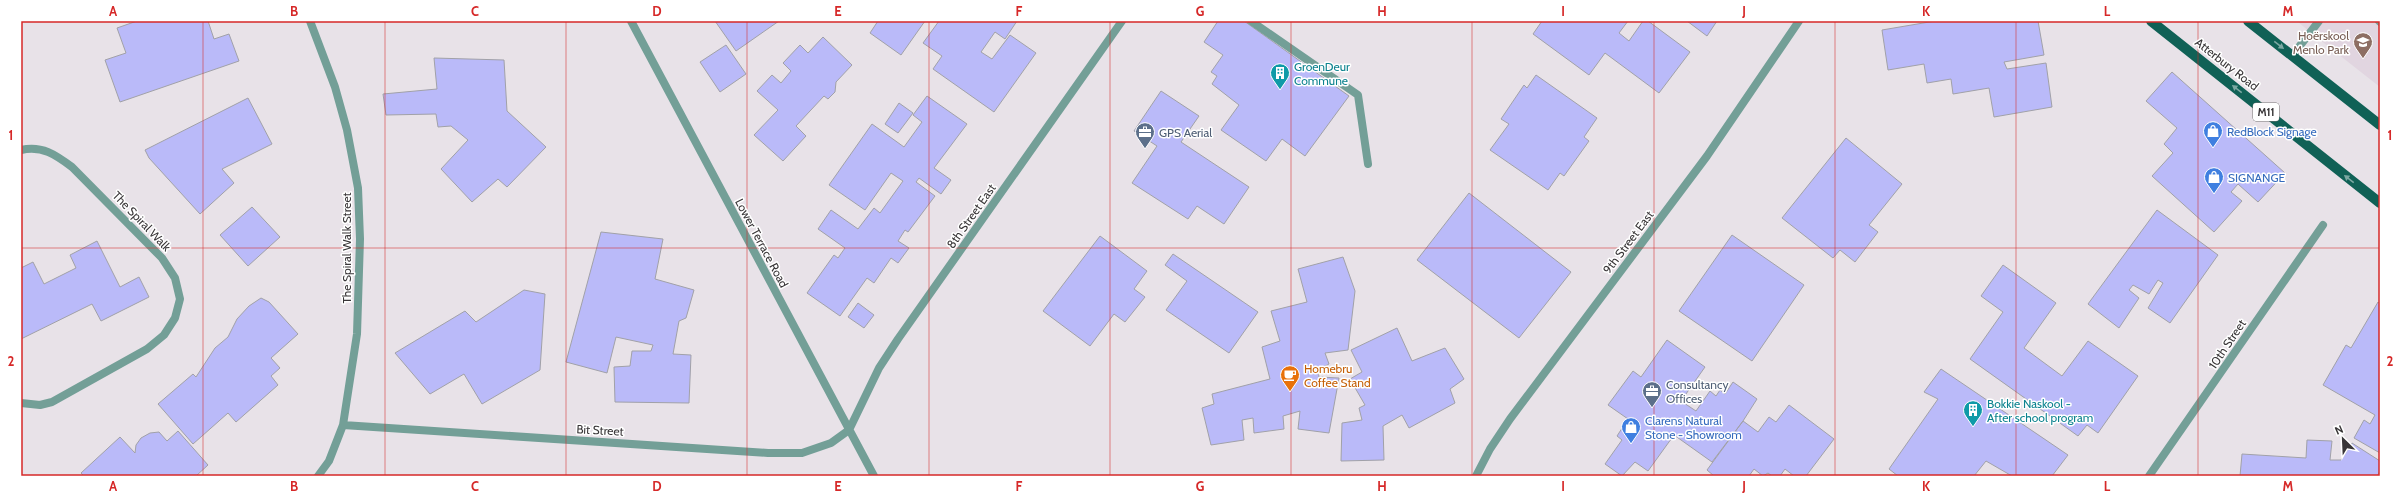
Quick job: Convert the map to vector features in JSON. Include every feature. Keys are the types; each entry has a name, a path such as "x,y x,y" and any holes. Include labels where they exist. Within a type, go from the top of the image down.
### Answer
{"main road":[{"name":"Atterbury Road","path":"2151,21 2380,203"},
{"path":"2248,21 2380,125"}],"street":[{"name":"The Spiral Walk Street","path":"310,21 335,87 347,130 358,188 360,239 357,334 343,425 328,461 318,476"},
{"name":"Lower Terrace Road","path":"631,21 874,476"},
{"name":"8th Street East","path":"849,430 880,368 898,339 1122,21"},
{"path":"1251,21 1358,94 1368,164"},
{"name":"9th Street East","path":"1476,476 1490,449 1510,419 1707,156 1799,21"},
{"path":"2292,56 2319,21"},
{"name":"The Spiral Walk","path":"21,150 43,149 56,155 72,167 162,258 175,278 180,299 175,318 164,335 147,349 52,402 40,405 21,403"},
{"name":"10th Street","path":"2149,476 2323,225"},
{"name":"Bit Street","path":"343,425 768,453 808,451 831,443 849,430"}],"shaded area":[{"name":"Hoërskool Menlo Park","path":"2297,21 2380,21 2380,87 2310,32"}],"building":[{"path":"137,21 208,21 214,39 229,34 239,61 120,102 105,60 126,53 117,28"},
{"path":"715,21 779,21 736,51"},
{"path":"878,21 925,21 901,55 870,33"},
{"path":"939,21 1017,21 1005,39 995,32 981,52 992,59 1010,35 1036,53 994,112 933,69 942,56 923,43"},
{"name":"GroenDeur Commune","path":"1218,21 1244,21 1349,96 1305,156 1282,139 1266,161 1221,130 1239,105 1212,84 1217,76 1211,72 1223,55 1204,42"},
{"path":"1542,21 1628,21 1619,33 1629,41 1643,21 1648,21 1690,52 1659,93 1605,53 1589,75 1533,34"},
{"path":"1687,21 1717,21 1707,36"},
{"path":"1935,21 2038,21 2044,55 2004,62 2007,69 2046,63 2052,107 1994,117 1989,88 1953,94 1951,79 1927,83 1924,64 1888,70 1882,30"},
{"path":"823,37 852,65 836,82 835,92 828,99 824,96 796,126 806,136 783,161 754,135 778,110 757,91 772,75 781,83 791,71 783,63 800,45 808,53"},
{"path":"726,45 746,74 720,92 700,62"},
{"path":"434,58 504,60 507,111 546,147 507,187 498,179 472,202 441,169 468,140 451,126 438,127 436,114 386,115 383,94 437,89"},
{"name":"RedBlock Signage","path":"2172,72 2285,173 2258,202 2238,184 2231,192 2242,201 2214,232 2152,176 2173,153 2164,144 2177,128 2146,101"},
{"path":"1536,75 1597,118 1584,137 1589,141 1564,176 1560,173 1548,190 1490,150 1509,124 1501,119 1524,85 1527,88"},
{"path":"1161,91 1199,116 1181,142 1249,187 1224,224 1197,206 1188,219 1132,183 1157,146 1134,131"},
{"path":"927,96 967,124 934,168 951,180 941,194 919,178 916,182 935,196 908,232 905,230 898,241 909,248 898,263 891,258 874,283 867,278 840,316 807,293 834,255 838,258 845,248 818,229 831,210 858,229 874,208 880,213 903,181 891,173 865,210 829,185 872,124 904,147 922,122 913,115"},
{"path":"248,98 272,144 222,169 234,183 200,214 149,158 145,150"},
{"path":"899,103 913,113 898,133 885,124"},
{"path":"1846,138 1902,184 1869,225 1878,232 1855,262 1840,250 1833,258 1782,218"},
{"path":"1469,193 1571,272 1519,338 1417,260"},
{"path":"252,207 280,237 248,266 220,235"},
{"path":"2157,210 2218,255 2170,323 2148,308 2163,283 2158,280 2149,294 2133,285 2129,290 2139,298 2119,328 2088,304"},
{"path":"601,232 663,239 655,279 694,290 686,318 679,321 673,354 691,355 689,403 615,402 614,367 630,366 632,351 651,351 653,345 616,337 607,373 566,362"},
{"path":"1732,235 1804,285 1752,361 1679,311"},
{"path":"1100,236 1147,271 1134,289 1145,297 1125,322 1114,314 1090,346 1043,311"},
{"path":"97,241 120,287 139,277 149,297 101,321 92,304 21,339 21,268 33,262 44,284 76,268 70,255"},
{"path":"1173,254 1258,312 1229,353 1166,310 1187,281 1165,265"},
{"path":"1343,257 1355,291 1348,350 1325,353 1329,364 1318,370 1319,377 1339,378 1329,433 1298,429 1300,411 1283,416 1284,429 1254,433 1253,418 1242,420 1244,440 1211,445 1202,408 1214,404 1212,394 1270,379 1262,347 1280,341 1271,311 1307,302 1298,269"},
{"path":"2003,265 2056,303 2024,348 2062,376 2088,341 2138,376 2098,433 2087,425 2078,436 1970,359 2003,312 1981,296"},
{"path":"524,290 545,294 540,370 482,404 464,374 430,394 395,353 465,311 476,322"},
{"path":"261,298 269,302 298,334 271,358 280,368 271,376 278,385 236,422 228,413 193,444 158,404 193,374 196,377 215,348 228,337 237,319 249,306"},
{"path":"2378,302 2380,304 2380,453 2354,438 2364,420 2370,424 2375,415 2323,385 2346,345 2351,348"},
{"path":"858,303 874,315 864,328 848,317"},
{"path":"1397,328 1412,361 1445,348 1464,379 1450,389 1455,403 1409,428 1402,415 1383,426 1384,460 1341,461 1342,423 1362,420 1359,408 1365,405 1350,379 1362,372 1351,350"},
{"name":"Consultancy Offices","path":"1667,340 1705,367 1681,401 1696,411 1710,391 1716,396 1720,390 1725,394 1733,382 1757,399 1743,421 1712,462 1674,435 1648,471 1635,462 1622,476 1605,464 1622,440 1617,436 1628,419 1608,405 1633,371 1641,377"},
{"name":"Bokkie Naskool - After school program","path":"1941,369 2068,455 2052,476 2012,476 1986,461 1974,476 1898,476 1889,469 1938,399 1924,392"},
{"path":"1789,405 1834,439 1806,476 1794,476 1785,469 1780,476 1772,476 1768,473 1763,476 1754,469 1749,476 1714,476 1707,470 1743,421 1758,432 1769,417 1776,422"},
{"path":"178,431 208,465 196,476 84,476 81,473 120,437 135,453 136,445 141,438 150,433 159,432 167,441"},
{"path":"2307,440 2332,441 2330,460 2341,460 2352,443 2380,461 2380,471 2377,476 2240,476 2242,454 2306,458"}],"place":[{"name":"Hoërskool Menlo Park","path":"2363,59"},
{"name":"GroenDeur Commune","path":"1280,90"},
{"name":"RedBlock Signage","path":"2213,148"},
{"name":"GPS Aerial","path":"1145,149"},
{"name":"SIGNANGE","path":"2214,194"},
{"name":"Homebru Coffee Stand","path":"1290,392"},
{"name":"Consultancy Offices","path":"1652,408"},
{"name":"Bokkie Naskool - After school program","path":"1973,427"},
{"name":"Clarens Natural Stone - Showroom","path":"1631,444"}]}
